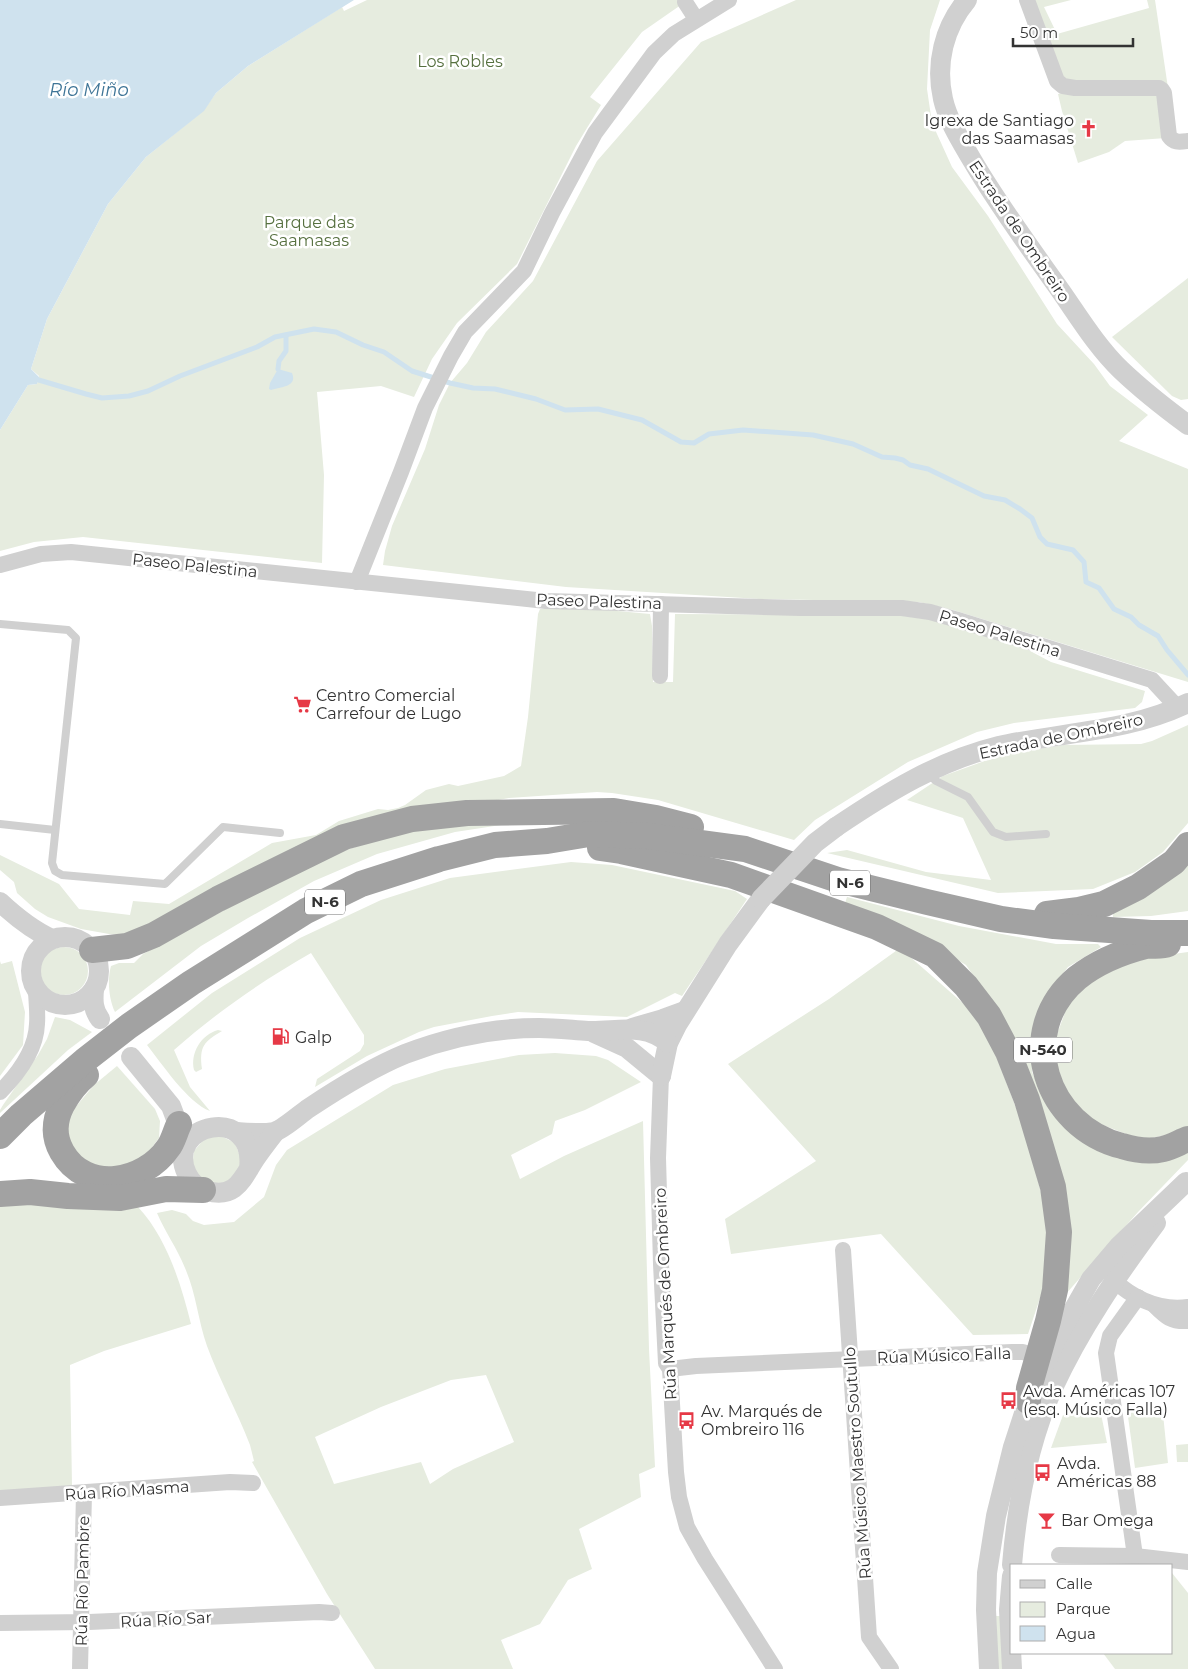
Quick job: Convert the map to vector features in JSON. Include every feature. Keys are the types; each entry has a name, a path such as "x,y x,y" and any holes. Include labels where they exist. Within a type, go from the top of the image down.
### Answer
{"highway":[{"path":"92,950 127,946 136,943 218,899 344,837 412,819 467,813 614,811 656,818 709,831 745,849"},
{"name":"N-6","path":"0,1136 21,1115 128,1026 190,983 306,911 362,884 440,859 495,845 547,841 589,834 648,836 745,849 838,880 1001,919 1054,926 1188,934"},
{"path":"547,841 621,851 731,875 810,902 877,927 935,955 966,986 989,1016 1008,1052 1027,1100 1053,1187 1059,1232 1055,1290 1029,1388 1028,1401"},
{"path":"1001,919 1078,910 1104,904 1138,887 1174,862 1188,845"},
{"name":"N-540","path":"1188,934 1165,945 1147,946 1114,956 1076,979 1066,989 1052,1010 1044,1036 1043,1054 1045,1071 1056,1098 1074,1121 1092,1134 1112,1144 1126,1148 1153,1150 1164,1149 1188,1139"},
{"path":"128,1026 108,1058 82,1078 68,1094 55,1123 55,1134 59,1146 74,1168 86,1175 113,1180 137,1174 157,1162 170,1147 175,1115"},
{"path":"0,1194 30,1192 120,1198 166,1189 203,1190"}],"street":[{"path":"357,582 425,408 465,332 524,271 595,132 654,53 674,34 729,0"},
{"name":"Estrada de Ombreiro","path":"967,0 950,24 942,53 941,69 943,100 961,140 1002,209 1100,346 1133,381 1188,425"},
{"path":"1027,0 1057,81 1063,86 1076,88 1159,88 1164,94 1169,136 1172,141 1188,141"},
{"path":"685,2 696,19"},
{"name":"Paseo Palestina","path":"0,564 41,554 71,552 546,601 800,608 902,608 966,622 1152,680 1183,706"},
{"path":"660,676 661,604"},
{"name":"Estrada de Ombreiro","path":"668,1046 685,1011 728,944 761,900 815,843 836,826 926,772 960,758 999,746 1122,725 1183,706"},
{"path":"6,908 36,932 52,939"},
{"path":"6,908 27,938 32,960 32,980 41,996 49,1001 80,1007 98,1017 93,1004 94,989 98,980 99,969 97,959 84,942 74,937 63,936 52,939 40,947 32,960"},
{"path":"0,1092 20,1068 29,1055 34,1043 37,1024 36,988"},
{"path":"67,1005 77,1003 94,989"},
{"path":"628,1038 663,1019 685,1011"},
{"path":"249,1169 248,1148 236,1132 228,1128 208,1127 190,1139 185,1149 185,1169 195,1185 203,1190 214,1193 226,1192 244,1179 275,1132 371,1070 434,1044 510,1029 539,1028 591,1031 628,1038 650,1032 660,1036 668,1046"},
{"path":"628,1038 661,1076"},
{"name":"Rúa Marqués de Ombreiro","path":"668,1046 661,1076 658,1158 666,1363 670,1369 679,1497 687,1527 705,1559 775,1669"},
{"path":"131,1057 175,1115 185,1149"},
{"path":"175,1115 208,1127"},
{"path":"236,1132 275,1132"},
{"path":"989,1669 986,1610 989,1564 996,1516 1013,1447 1028,1401 1055,1342 1091,1279 1119,1246 1187,1181"},
{"path":"1012,1564 1021,1490 1037,1433 1053,1389 1072,1350 1115,1282 1187,1181"},
{"path":"1162,1205 1114,1265 1110,1274 1115,1282 1138,1298 1154,1305 1188,1307"},
{"name":"Rúa Músico Maestro Soutullo","path":"843,1250 869,1637 891,1669"},
{"path":"1135,1556 1106,1354 1110,1336 1138,1298"},
{"path":"1154,1305 1167,1318 1179,1322 1188,1321"},
{"name":"Rúa Músico Falla","path":"670,1369 696,1366 1012,1352 1024,1352 1038,1357"},
{"name":"Rúa Río Masma","path":"0,1498 230,1482 253,1483"},
{"name":"Rúa Río Pambre","path":"80,1669 84,1493"},
{"path":"1059,1555 1135,1556 1188,1562"},
{"path":"1010,1599 1010,1630"},
{"name":"Rúa Río Sar","path":"0,1623 81,1623 318,1612 332,1613"},
{"path":"1011,1654 1012,1669"}],"lane":[{"path":"0,624 68,630 76,638 55,830 52,867 54,871 62,875 165,884 223,827 280,833"},
{"path":"926,772 936,781 968,797 993,832 1006,837 1046,834"},
{"path":"0,824 55,830"}],"green space":[{"name":"Parque das Saamasas","path":"367,0 688,0 642,32 590,97 601,105 576,146 517,264 457,323 432,359 414,397 381,386 317,392 324,475 322,563 83,537 34,542 0,551 0,430 28,385 37,384 39,376 31,369 47,319 108,204 146,157 203,111 216,93 248,66 342,7 344,11"},
{"path":"796,0 940,0 930,30 927,89 932,123 952,167 988,216 1057,324 1094,364 1110,386 1148,415 1119,441 1188,469 1188,682 953,610 919,602 760,599 566,587 383,565 392,526 425,449 439,405 450,383 467,363 486,332 533,281 597,161 701,42"},
{"path":"1031,0 1071,0 1044,7 1057,34 1149,8 1147,0 1155,0 1168,88 1063,80"},
{"path":"1158,91 1166,138 1125,141 1109,152 1078,163 1058,94 1070,92"},
{"path":"1188,278 1188,399 1181,400 1172,396 1112,337"},
{"path":"540,609 596,609 650,614 653,682 673,682 675,614 901,615 942,620 1013,642 1051,662 1145,691 1142,702 1135,708 1014,723 977,732 908,762 815,820 794,840 658,800 612,793 597,792 509,798 433,808 140,933 119,935 81,929 48,917 35,909 17,893 14,882 0,870 0,855 59,884 79,909 130,915 133,901 169,904 272,843 316,835 339,821 378,809 398,808 426,790 449,784 458,786 504,776 521,766"},
{"path":"1188,725 1188,823 1163,852 1135,872 1093,889 998,893 827,853 847,850 926,872 991,880 963,818 907,800 943,776 1004,754 1064,745 1141,744"},
{"path":"501,825 455,832 377,854 314,881 201,946 115,1012 109,990 111,966 119,963 134,963 143,954 321,858 418,827"},
{"path":"1188,856 1188,911 1151,916 1113,917 1113,910"},
{"path":"571,862 612,865 735,891 747,899 682,996 675,993 627,1017 518,1012 434,1027 367,1056 315,1087 317,1079 360,1051 364,1044 364,1035 311,953 240,998 174,1050 190,1087 210,1111 184,1092 147,1045 212,993 300,938 381,900 450,878"},
{"path":"847,897 959,926 1056,944 1098,944 1101,947 1068,967 1043,999 1032,1034 1032,1072 1048,1106 1074,1134 1188,1146 1188,1160 1138,1212 1065,1295 1068,1237 993,1004 966,965 915,934 845,903"},
{"path":"64,947 73,949 81,954 86,962 88,971 86,980 81,988 73,993 64,995 55,993 47,988 42,980 40,971 42,962 47,954 55,949"},
{"path":"900,948 972,1011 994,1050 1026,1134 1049,1224 1044,1286 1028,1334 973,1335 881,1234 731,1254 725,1219 816,1161 728,1064 829,999"},
{"path":"1188,952 1188,1127 1171,1134 1141,1140 1093,1121 1066,1093 1056,1065 1056,1037 1070,999 1103,971 1152,957"},
{"path":"0,961 1,964 12,961 25,1012 23,1045 0,1076"},
{"path":"55,1017 70,1020 92,1032 68,1050 0,1113 3,1105 38,1055 47,1039"},
{"path":"218,1030 222,1031 211,1038 204,1046 201,1055 202,1069 196,1072 193,1064 195,1051 202,1040"},
{"path":"555,1053 596,1056 608,1060 641,1082 585,1110 555,1121 552,1134 511,1155 520,1179 564,1156 643,1121 649,1349 655,1467 639,1474 641,1497 579,1529 592,1569 568,1580 540,1624 501,1640 513,1669 375,1669 327,1594 252,1462 254,1461 250,1445 207,1346 189,1277 157,1213 172,1210 186,1214 193,1221 204,1225 234,1222 264,1197 276,1165 287,1150 393,1085 445,1069 519,1055","holes":["486,1375 514,1442 453,1469 430,1484 421,1462 334,1484 315,1437 381,1407 451,1380"]},
{"path":"117,1066 155,1109 160,1121 159,1138 150,1150 133,1163 112,1170 80,1160 66,1134 68,1116 94,1085"},
{"path":"221,1136 235,1143 243,1164 232,1182 205,1184 192,1167 194,1151 205,1138"},
{"path":"0,1204 138,1207 157,1233 172,1262 191,1324 104,1351 70,1365 72,1486 0,1491"},
{"path":"1145,1408 1148,1416 1163,1414 1168,1463 1135,1468 1127,1409"},
{"path":"1101,1414 1107,1443 1051,1448 1063,1415"},
{"path":"1188,1444 1188,1462 1177,1462 1176,1445"},
{"path":"1173,1574 1188,1593 1188,1669 1115,1669 1104,1654 1173,1654"},
{"path":"996,1616 1002,1616 1003,1669 998,1669"}],"water":[{"name":"Río Miño","path":"0,0 354,0 248,66 216,93 204,111 146,157 108,204 47,319 31,369 39,377 37,384 28,385 0,430"},
{"path":"278,369 292,373 293,381 287,386 271,390 269,389 270,383"}],"waterway":[{"path":"32,378 102,398 129,396 148,391 180,376 257,347 275,337 314,329 336,332 363,345 384,352 412,371 450,383 473,388 495,389 536,399 565,410 598,409 642,420 681,442 694,443 709,434 743,430 813,435 853,444 882,457 903,460 910,465 928,469 984,496 1005,500 1020,509 1032,518 1040,537 1047,544 1073,550 1084,562 1086,582 1099,588 1114,609 1131,617 1139,625 1158,636 1188,675"},
{"path":"278,369 279,361 286,351 286,335"}],"place":[{"name":"Igrexa de Santiago das Saamasas","path":"1088,129"},
{"name":"Centro Comercial Carrefour de Lugo","path":"302,704"},
{"name":"Galp","path":"281,1037"},
{"name":"Avda. Américas 107 (esq. Músico Falla)","path":"1009,1400"},
{"name":"Av. Marqués de Ombreiro 116","path":"687,1420"},
{"name":"Avda. Américas 88","path":"1043,1472"},
{"name":"Bar Omega","path":"1047,1520"}],"park label":[{"name":"Los Robles","path":"460,61"}]}
